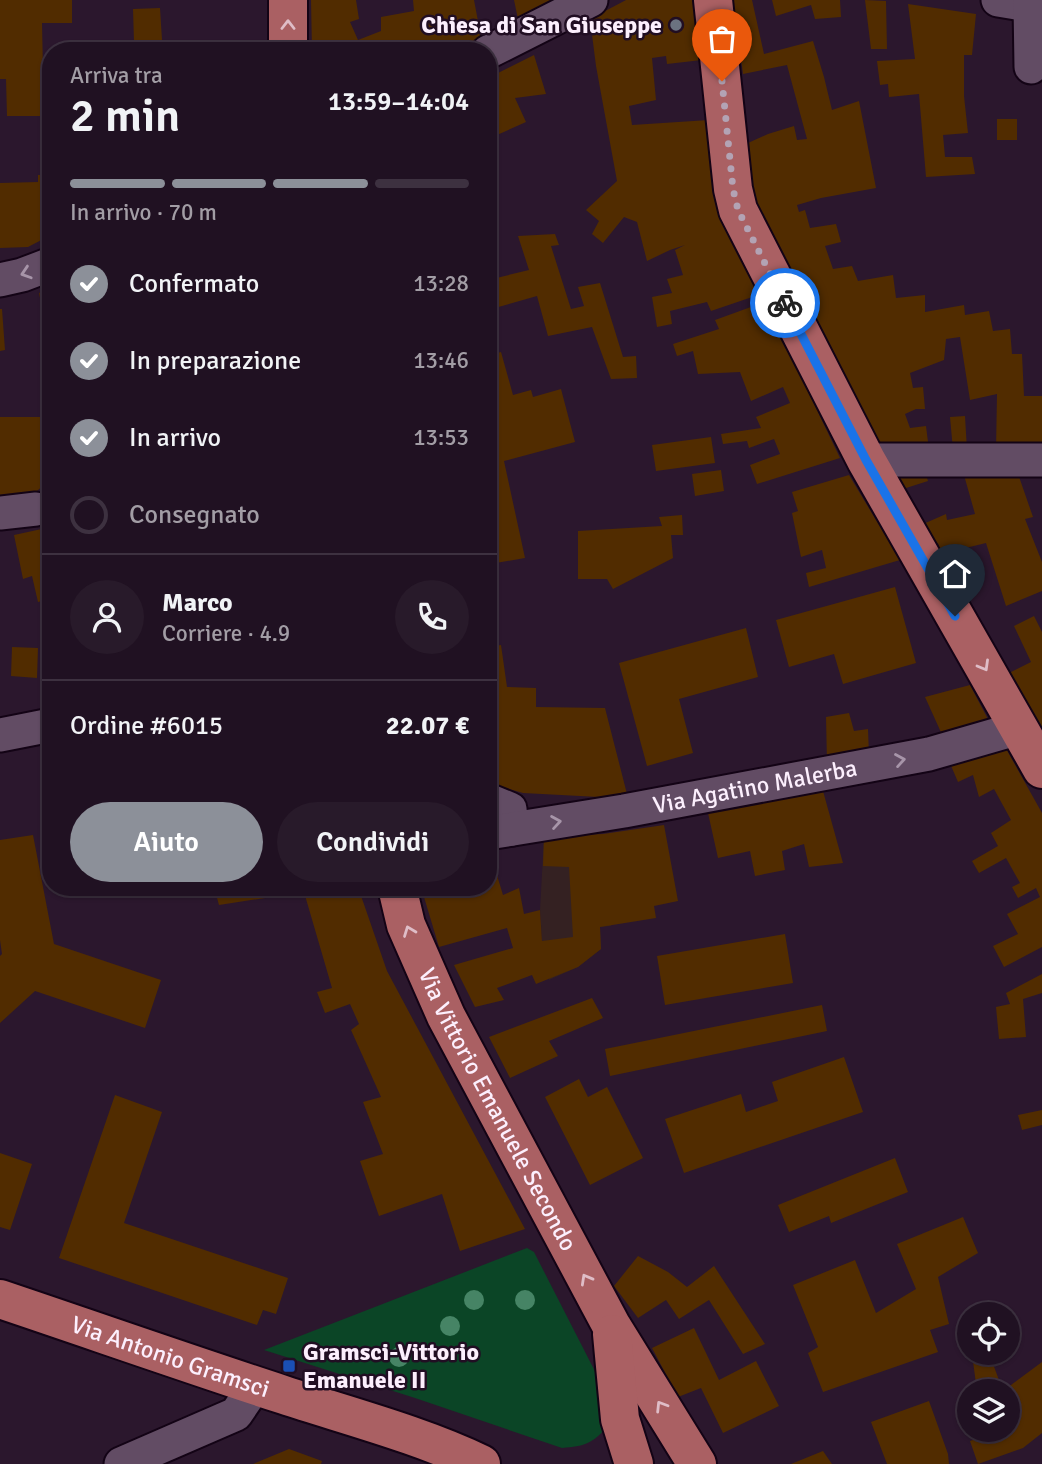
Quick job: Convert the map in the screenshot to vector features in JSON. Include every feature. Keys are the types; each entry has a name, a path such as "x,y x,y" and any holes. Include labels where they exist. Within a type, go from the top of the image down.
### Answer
{"main road":[{"path":"288,0 288,42"},
{"path":"713,0 733,189 738,210 866,460 1042,769"},
{"name":"Via Vittorio Emanuele Secondo","path":"399,896 406,925 446,1016 611,1325 695,1464"},
{"name":"Via Antonio Gramsci","path":"0,1299 472,1459 511,1464"},
{"path":"611,1325 621,1419 636,1464 657,1455 676,1457 695,1464"}],"street":[{"path":"497,47 591,0"},
{"path":"1023,4 1031,67"},
{"path":"0,280 42,267"},
{"path":"866,460 1042,460"},
{"path":"0,513 36,509"},
{"path":"0,735 42,727"},
{"name":"Via Agatino Malerba","path":"500,831 624,811 929,754 1019,728"},
{"path":"497,804 510,809 500,831"},
{"path":"121,1464 236,1414 255,1386"}],"shaded area":[{"path":"603,834 611,926 600,927 601,949 578,967 549,980 550,941 542,941 540,910 544,837"}],"green space":[{"path":"527,1248 534,1252 603,1387 608,1426 588,1443 562,1448 264,1350"}],"building":[{"path":"0,0 72,0 72,23 42,23 42,116 7,116 6,79 0,79"},
{"path":"311,0 356,0 359,19 350,22 358,40 381,31 381,17 414,11 413,0 474,0 481,37 472,42 312,42"},
{"path":"514,0 556,0 518,19"},
{"path":"626,0 696,0 702,60 667,64 666,56 652,58 656,100 629,106 632,125 709,120 718,212 761,294 711,311 707,302 670,311 672,324 657,327 652,297 672,293 667,279 683,275 675,250 685,245 647,261 637,222 624,217 603,243 592,234 599,221 586,210 617,181 590,19"},
{"path":"733,0 752,0 764,54 813,41 832,110 859,101 876,188 797,205 799,212 805,210 810,228 836,224 841,242 825,246 833,269 852,266 858,281 893,275 896,298 925,295 925,312 964,305 965,315 989,311 993,331 1010,329 1012,354 1022,354 1024,396 1042,396 1042,450 996,450 997,394 970,400 960,337 946,339 944,360 910,373 913,388 923,387 925,409 916,409 905,414 910,428 926,426 929,450 884,450 763,223 751,185 748,143 794,126 797,140 807,139 787,65 743,74"},
{"path":"772,0 840,0 841,17 815,19 811,5 776,16"},
{"path":"865,0 886,1 887,49 871,49"},
{"path":"908,4 976,14 972,55 964,55 968,133 943,135 945,157 972,157 975,174 926,177 919,94 889,97 888,84 880,85 877,61 915,59"},
{"path":"160,8 162,40 134,42 133,9"},
{"path":"534,55 546,94 515,98 526,122 497,135 497,74"},
{"path":"997,119 1017,119 1017,140 997,140"},
{"path":"38,175 42,175 42,240 28,247 0,248 0,183 38,182"},
{"path":"555,234 559,245 551,246 571,309 584,306 578,287 600,283 623,357 636,356 637,378 611,379 592,327 548,336 537,296 497,307 497,278 529,270 518,236"},
{"path":"765,302 840,458 757,484 750,465 780,454 774,439 749,448 747,441 723,444 721,434 761,428 756,417 790,403 783,387 751,401 740,372 698,374 693,351 677,356 673,344 719,329 715,320"},
{"path":"0,309 5,350 0,351"},
{"path":"501,352 513,395 531,390 533,397 561,389 575,442 504,461 525,558 497,563 497,353"},
{"path":"965,416 967,450 953,450 950,417"},
{"path":"0,417 42,417 42,487 31,496 0,498"},
{"path":"711,437 715,463 656,471 652,445"},
{"path":"892,468 924,468 928,481 903,489"},
{"path":"962,468 1016,468 1033,517 1025,519 1042,562 1042,591 1006,606 986,543 941,554 938,543 931,545 921,525 946,514 947,520 975,514"},
{"path":"721,470 724,491 695,496 692,474"},
{"path":"849,475 900,560 809,587 806,573 826,568 822,550 801,557 792,513 798,511 792,492"},
{"path":"682,515 683,535 671,535 673,558 613,589 607,579 578,579 578,531 662,526 659,517"},
{"path":"42,529 42,601 38,602 32,576 23,579 14,535"},
{"path":"895,587 916,663 843,684 834,654 789,667 776,620"},
{"path":"1034,616 1042,632 1042,740 1005,675 1031,662 1014,626"},
{"path":"746,628 758,677 679,699 693,753 647,766 619,663"},
{"path":"501,645 507,687 536,688 536,707 605,708 627,794 599,797 523,793 497,786 497,646"},
{"path":"12,647 38,648 37,678 11,676"},
{"path":"970,685 990,723 944,739 925,697"},
{"path":"849,713 854,731 868,729 869,755 827,762 826,717"},
{"path":"1004,745 1042,813 1042,947 1004,967 993,946 1018,934 1007,914 1040,897 1036,888 1018,898 1012,887 1020,883 1006,858 979,873 972,861 998,846 991,833 1011,820 994,789 979,797 973,775 958,782 949,761"},
{"path":"823,791 843,863 809,867 804,844 782,851 785,870 755,876 750,851 718,858 708,813"},
{"path":"664,825 678,901 654,906 656,918 600,927 601,949 578,967 536,984 532,975 497,988 504,1000 475,1007 454,965 513,948 507,928 439,947 424,896 497,896 497,875 503,895 519,888 524,914 540,910 542,941 573,937 569,867 543,866 544,837 603,834"},
{"path":"33,835 42,896 45,896 54,944 161,980 145,1028 35,991 0,1023 0,840"},
{"path":"216,896 278,896 219,905"},
{"path":"305,896 361,896 387,971 525,1229 460,1251 442,1194 379,1216 360,1161 383,1154 363,1102 381,1097 351,1030 359,1024 350,1004 325,1013 317,992 332,988"},
{"path":"785,934 793,983 665,1005 657,956"},
{"path":"1042,974 1042,993 1023,999 1026,1037 999,1039 996,1007 1010,1004 1006,993"},
{"path":"592,998 603,1018 549,1041 558,1056 510,1078 489,1037"},
{"path":"822,1005 827,1031 610,1076 605,1049"},
{"path":"844,1057 863,1112 684,1173 665,1119 741,1094 746,1112 778,1101 772,1082"},
{"path":"579,1079 588,1097 607,1087 643,1158 590,1185 545,1097"},
{"path":"115,1095 162,1112 124,1223 288,1278 276,1314 263,1310 257,1325 59,1258"},
{"path":"1042,1110 1042,1125 1022,1130 1018,1115"},
{"path":"0,1153 32,1164 10,1230 0,1227"},
{"path":"895,1158 908,1192 831,1223 829,1216 789,1232 778,1205"},
{"path":"963,1217 978,1253 938,1277 949,1324 930,1330 938,1352 823,1392 808,1353 818,1347 793,1285 855,1260 876,1313 916,1289 897,1244"},
{"path":"638,1256 668,1272 687,1287 714,1266 765,1344 743,1354 709,1300 679,1319 666,1300 638,1318 614,1286"},
{"path":"694,1328 719,1380 756,1361 779,1406 723,1433 701,1388 678,1397 652,1348"},
{"path":"1042,1362 1042,1433 1023,1448 978,1464 970,1442 1020,1442 1019,1379"},
{"path":"973,1365 993,1365 999,1379 975,1379"},
{"path":"929,1401 949,1464 887,1464 871,1422"},
{"path":"289,1449 322,1461 321,1464 253,1464"},
{"path":"823,1451 832,1464 791,1464"}],"way so far":[{"path":"722,81 733,189 738,210 785,303"}],"place":[{"name":"Chiesa di San Giuseppe","path":"676,25"},
{"name":"Gramsci-Vittorio Emanuele II","path":"289,1366"}],"route":[{"path":"785,303 866,460 955,616"}]}
